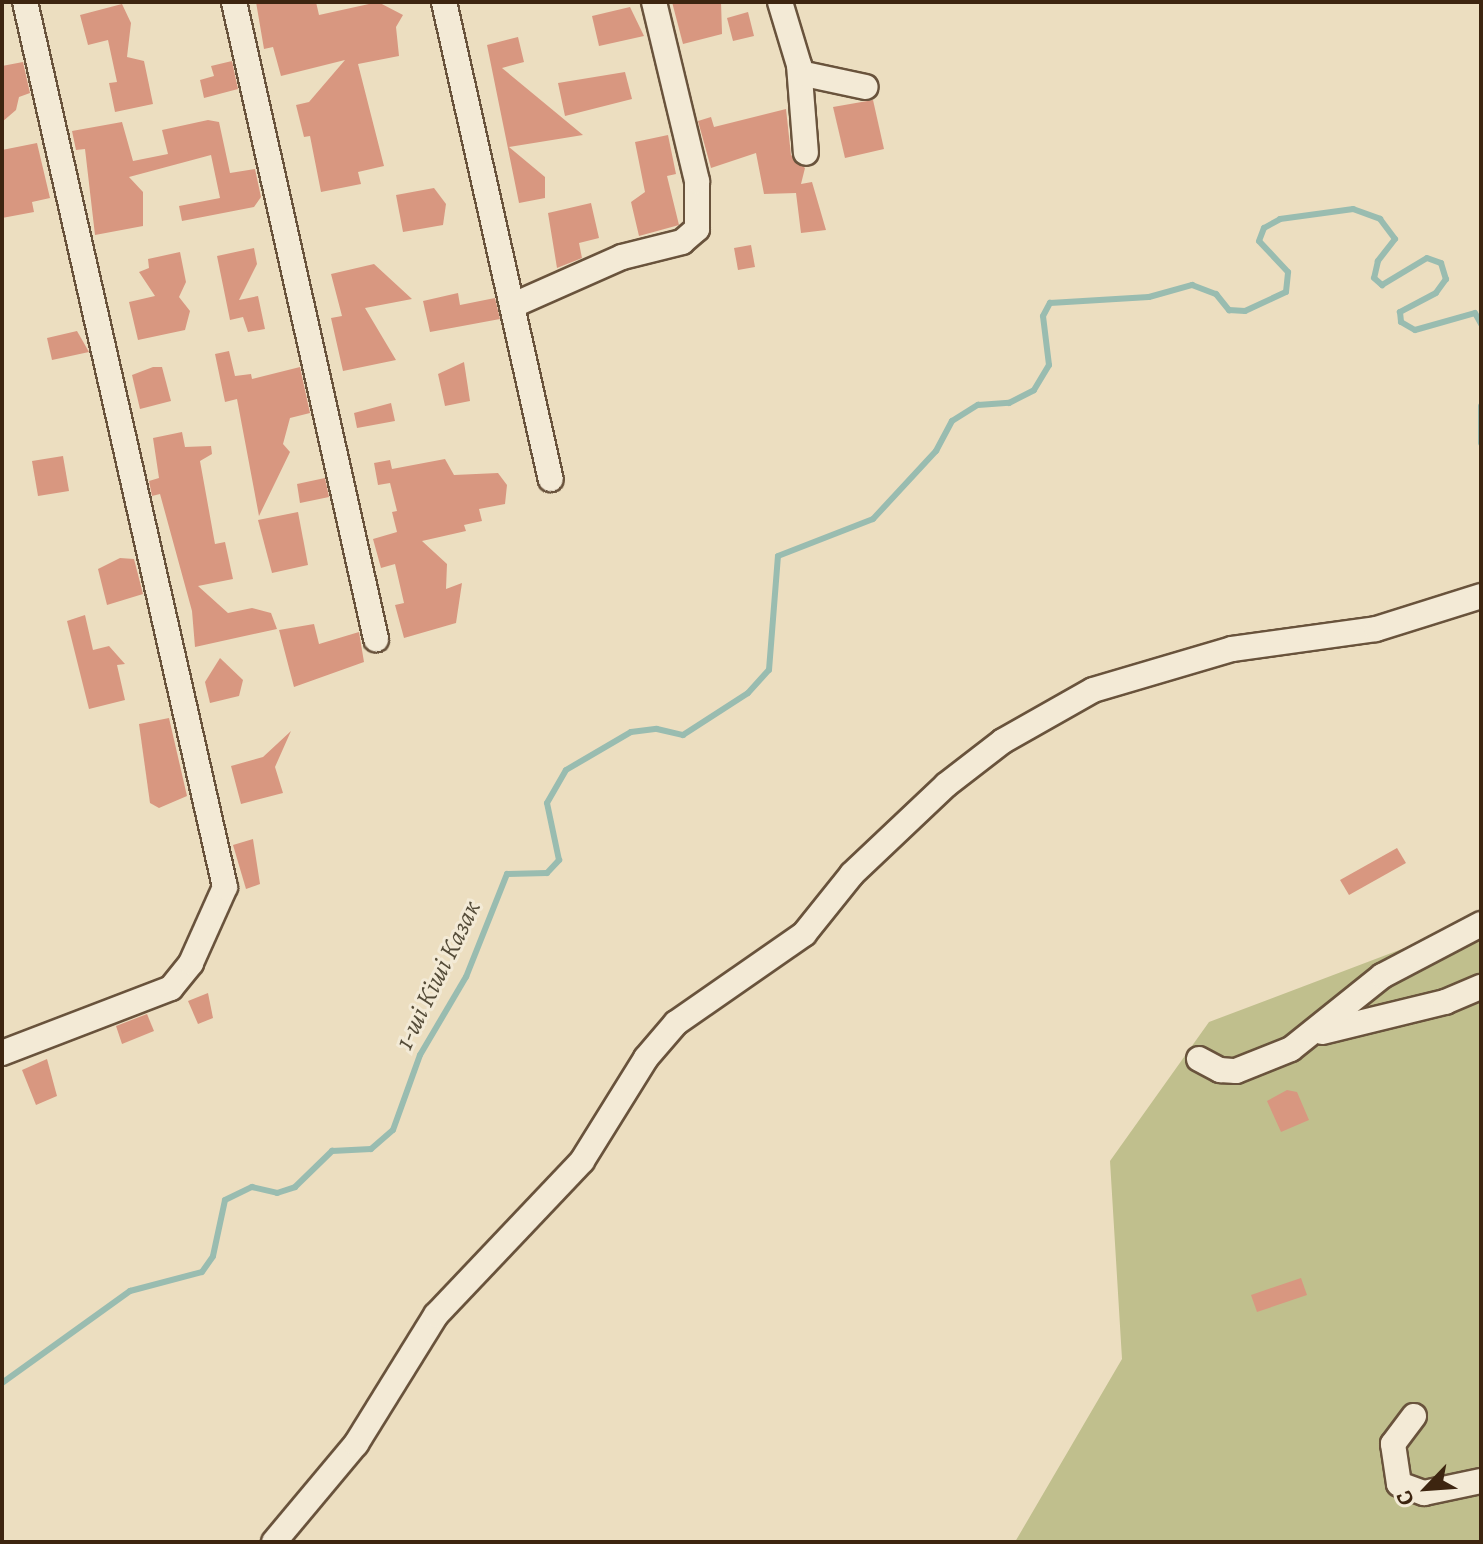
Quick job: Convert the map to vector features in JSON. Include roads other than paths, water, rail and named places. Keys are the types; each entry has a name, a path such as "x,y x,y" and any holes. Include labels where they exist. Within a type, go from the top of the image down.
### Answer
{"street":[{"path":"2,1053 171,988 191,963 225,887 25,2"},
{"path":"234,2 376,639"},
{"path":"444,2 516,304 551,479"},
{"path":"516,304 622,257 682,242 697,229 697,181 654,2"},
{"path":"780,2 800,73 806,153"},
{"path":"800,73 866,87"},
{"path":"274,1542 356,1444 436,1315 582,1161 646,1058 676,1023 804,934 852,874 946,785 1038,719 1104,686 1232,649 1376,629 1481,596"},
{"path":"1318,1033 1382,976 1481,924"},
{"path":"1199,1059 1236,1071 1318,1033 1481,987"},
{"path":"1414,1416 1393,1444 1399,1484 1424,1493 1481,1481"}],"waterway":[{"name":"1-ші Кіші Казак","path":"2,1383 130,1291 202,1272 213,1256 225,1200 252,1187 277,1193 295,1187 332,1151 371,1149 393,1130 420,1055 466,977 507,874 547,873 559,860 547,803 566,770 631,732 657,729 683,735 748,693 769,670 778,556 873,519 936,451 952,421 978,405 1009,403 1034,390 1049,365 1043,316 1050,303 1149,297 1192,285 1216,294 1229,310 1245,311 1286,292 1288,272 1259,241 1264,228 1280,219 1353,209 1380,219 1395,239 1378,261 1374,278 1382,285 1427,258 1441,263 1446,279 1436,293 1400,312 1401,322 1415,330 1475,313 1481,324"},
{"name":"1-ші Кіші Казак","path":"1481,406 1481,443"}]}
